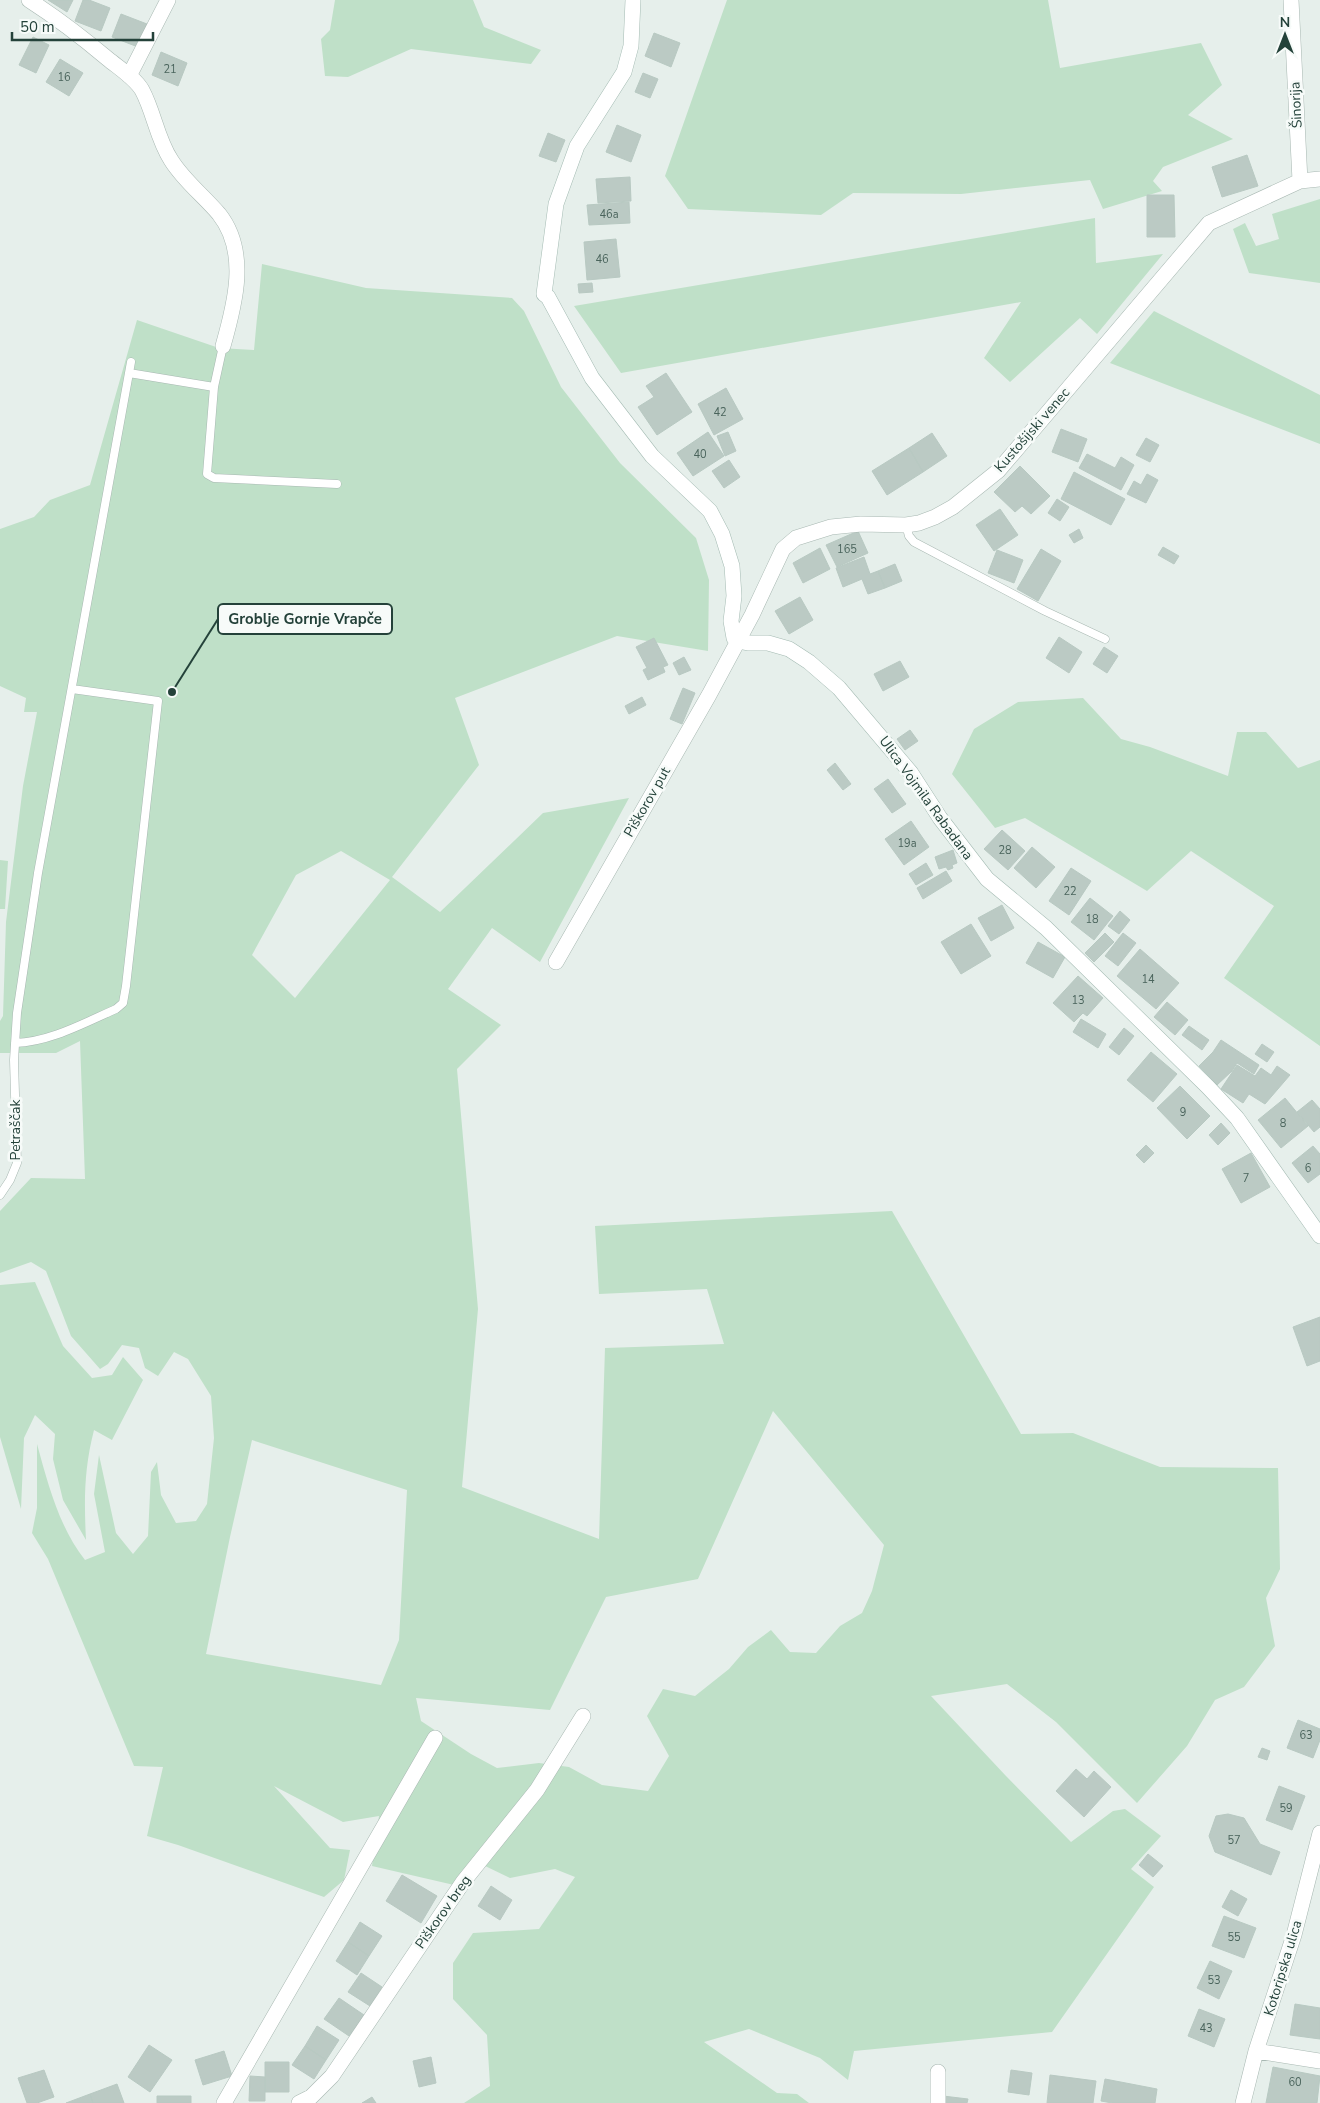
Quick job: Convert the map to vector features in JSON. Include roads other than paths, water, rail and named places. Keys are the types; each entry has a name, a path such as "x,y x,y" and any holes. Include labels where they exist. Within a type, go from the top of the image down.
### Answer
{"street":[{"path":"29,0 62,22 129,76 141,89 165,150 180,174 220,215 230,235 236,255 237,287 234,309 223,346"},
{"path":"129,76 168,0"},
{"path":"633,0 631,46 624,72 577,146 556,204 544,294 548,297 598,385 652,456 710,511 722,534 732,566 734,596 731,630 738,641"},
{"name":"Šinorija","path":"1291,0 1300,181"},
{"name":"Kustošijski venec","path":"738,641 783,549 796,538 831,527 861,524 919,524 941,514 998,471 1209,223 1300,181 1320,179"},
{"name":"Piškorov put","path":"556,962 738,641"},
{"name":"Ulica Vojmila Rabadana","path":"738,641 768,643 789,649 809,662 839,688 911,773 940,818 986,879 1046,928 1208,1087 1237,1118 1320,1236"},
{"name":"Piškorov breg","path":"299,2103 311,2098 332,2076 463,1882 537,1790 583,1716"},
{"path":"224,2103 435,1738"},
{"name":"Kotoripska ulica","path":"1243,2103 1256,2051 1294,1935 1320,1833"},
{"path":"1256,2051 1320,2061"},
{"path":"938,2072 938,2103"}],"lane":[{"path":"223,346 214,387 208,474 214,478 338,484"},
{"name":"Petraščak","path":"0,1195 10,1180 17,1162 15,1043 38,873 131,362"},
{"path":"129,372 214,387"},
{"path":"906,525 909,536 914,542 1045,611 1105,639"},
{"path":"15,1043 47,1038 116,1009 123,1003 126,986 158,701 72,689"}],"place":[{"name":"Groblje Gornje Vrapče","path":"172,692"}]}
